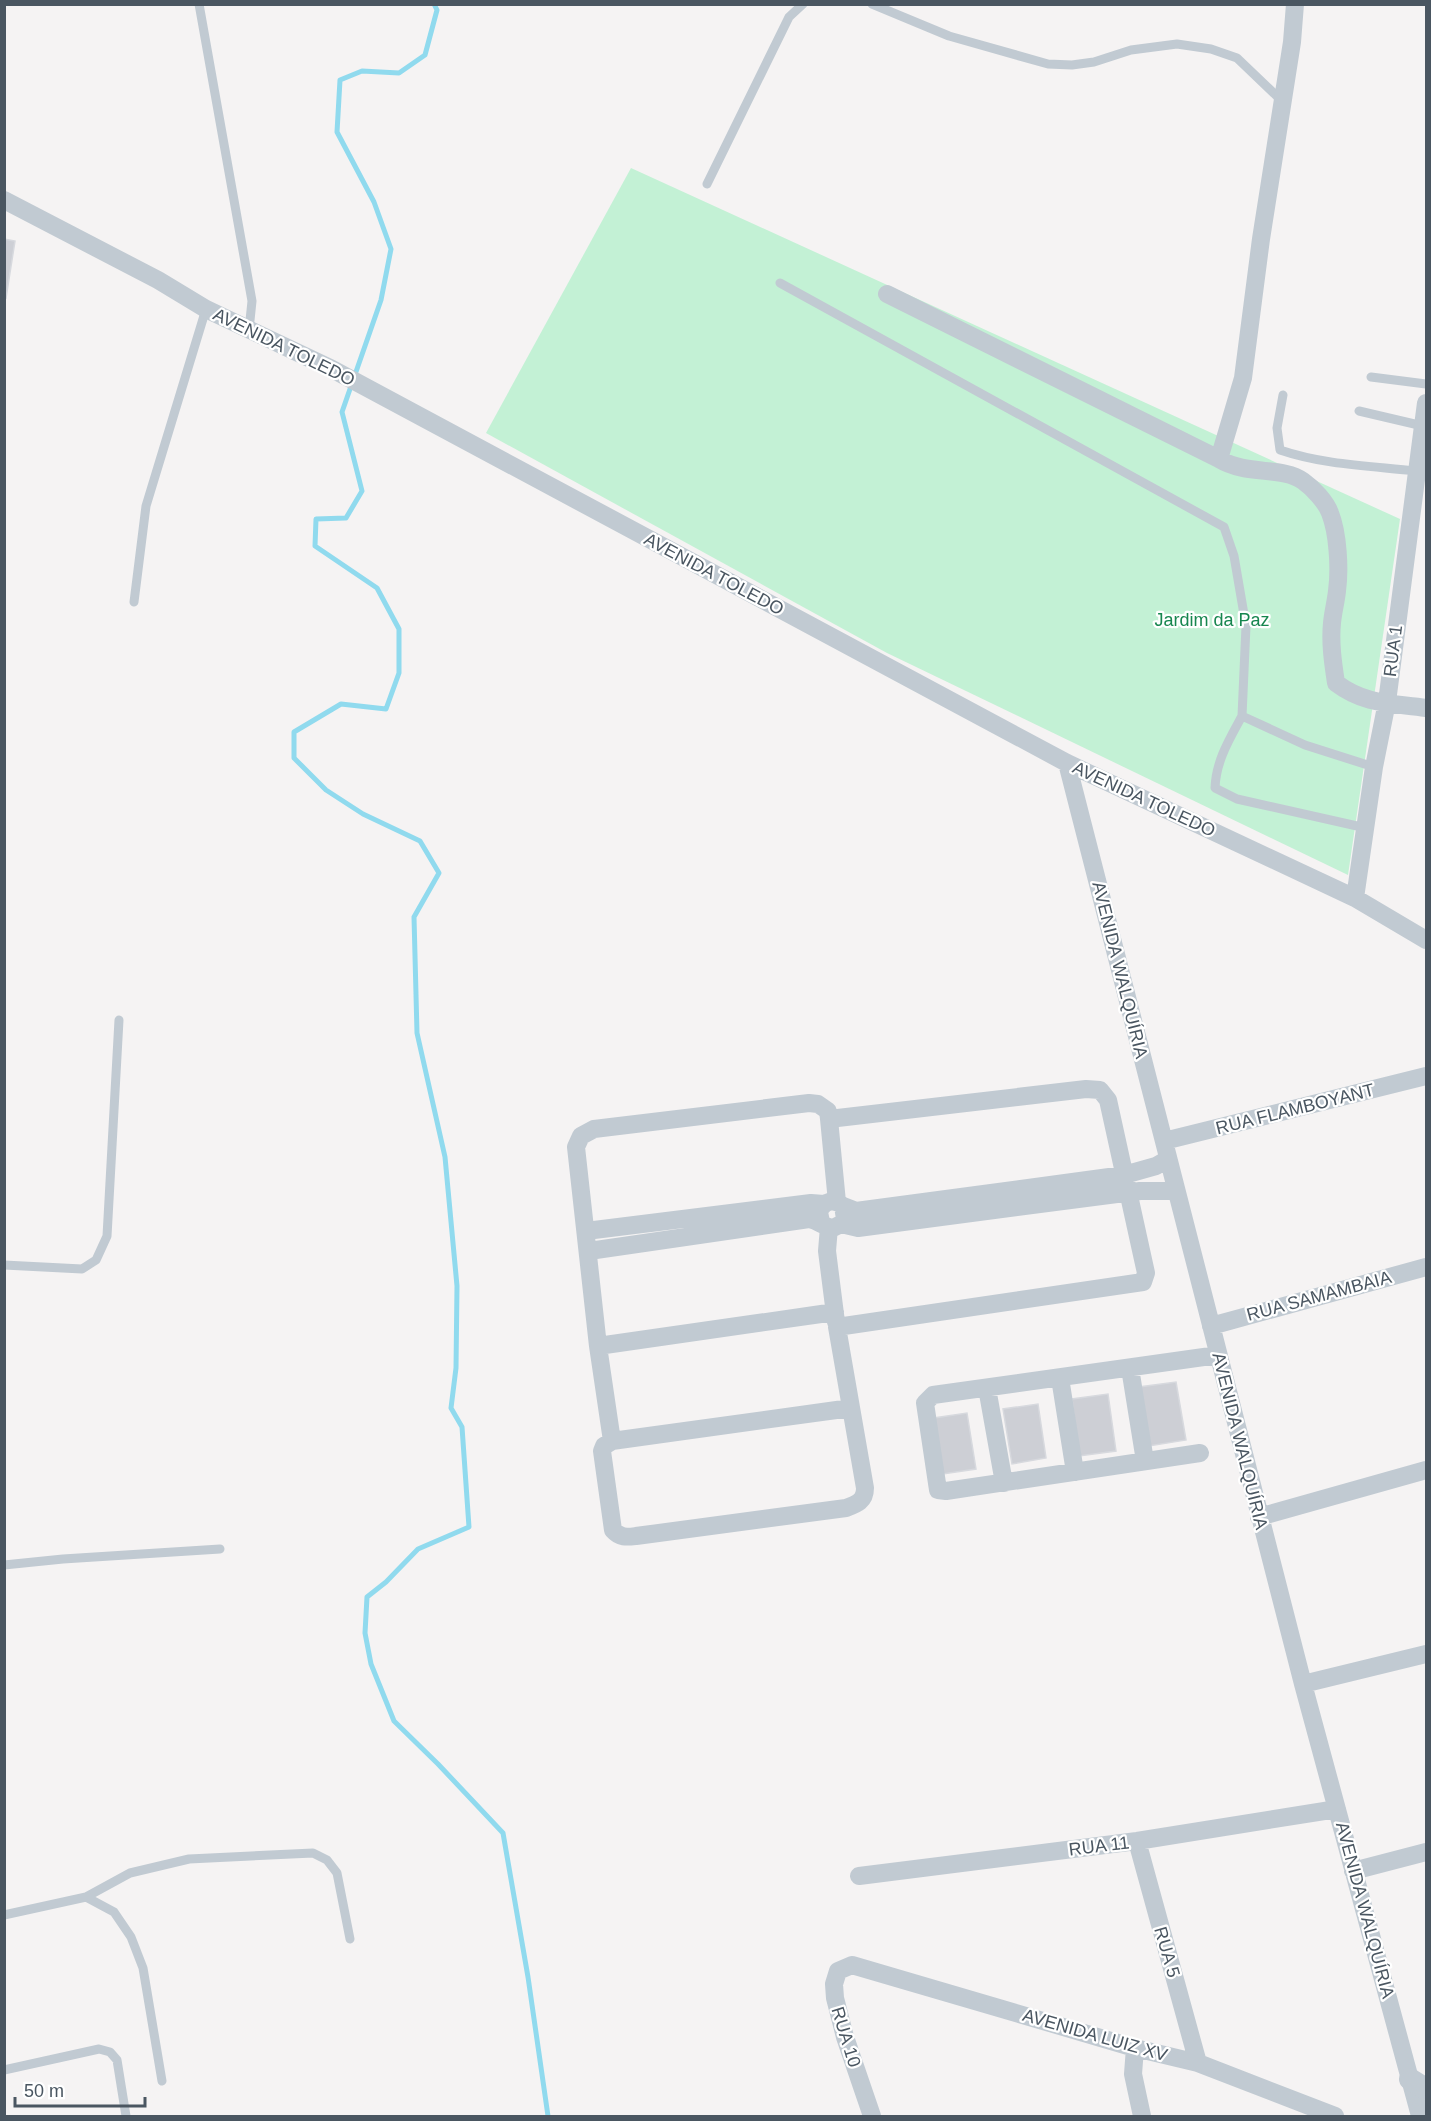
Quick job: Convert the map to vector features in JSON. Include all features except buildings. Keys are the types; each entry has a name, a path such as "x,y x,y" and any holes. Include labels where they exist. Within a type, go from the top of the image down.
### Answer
{"street":[{"path":"1219,459 1243,378 1281,100 1292,42 1295,4"},
{"name":"AVENIDA TOLEDO","path":"4,200 158,280 206,309 332,369 1067,763 1355,898 1426,940"},
{"path":"887,294 1219,459 1242,469 1293,476 1303,481 1317,494 1330,512 1337,548 1338,589 1331,645 1336,683 1349,693 1364,699 1426,708"},
{"name":"RUA 1","path":"1355,898 1374,767 1387,702 1426,403"},
{"name":"AVENIDA WALQUÍRIA","path":"1067,763 1302,1684 1353,1871 1418,2084 1420,2116"},
{"name":"RUA FLAMBOYANT","path":"1164,1141 1426,1076"},
{"path":"598,1346 1143,1282 1146,1273 1108,1100 1100,1090 1086,1089 828,1119"},
{"path":"612,1441 598,1346 576,1147 581,1136 594,1129 809,1103 818,1104 828,1111 833,1214 827,1251 836,1319 865,1488 865,1496 855,1505 834,1510 624,1537 617,1535 613,1530 602,1451 604,1446 612,1441 851,1408"},
{"path":"1126,1184 1168,1159"},
{"path":"586,1231 811,1203 858,1228 1126,1184 1176,1191"},
{"path":"589,1251 833,1214"},
{"name":"RUA SAMAMBAIA","path":"1210,1326 1426,1267"},
{"path":"1200,1453 1004,1483 946,1491 938,1490 925,1403 933,1395 1218,1354"},
{"path":"1130,1368 1145,1461"},
{"path":"1060,1378 1075,1472"},
{"path":"987,1388 1004,1483"},
{"path":"1259,1517 1426,1470"},
{"path":"1302,1684 1426,1654"},
{"name":"RUA 11","path":"859,1876 1137,1841 1337,1809"},
{"name":"RUA 5","path":"1137,1841 1198,2063"},
{"path":"1353,1871 1426,1852"},
{"name":"AVENIDA LUIZ XV","path":"852,1965 1135,2048 1198,2063 1335,2116"},
{"name":"RUA 10","path":"852,1965 838,1971 834,1984 835,1998 845,2037 872,2116"},
{"path":"1135,2048 1132,2074 1142,2116"}],"lane":[{"path":"199,4 252,301 249,330"},
{"path":"707,184 789,17 803,4"},
{"path":"872,4 949,36 1048,64 1072,65 1094,62 1131,50 1177,44 1211,49 1237,58 1281,100"},
{"path":"780,284 1224,527 1234,556 1246,626 1242,716 1223,751 1216,774 1215,789 1237,799 1366,828"},
{"path":"134,602 146,506 206,309"},
{"path":"1371,377 1426,384"},
{"path":"1282,395 1277,429 1280,450 1300,457 1416,471"},
{"path":"1359,411 1423,426"},
{"path":"1242,716 1305,745 1374,767"},
{"path":"4,1265 82,1269 96,1260 107,1236 119,1020"},
{"path":"4,1565 220,1549"},
{"path":"4,1915 86,1897 130,1873 189,1859 313,1854 327,1860 338,1873 350,1939"},
{"path":"86,1897 114,1912 131,1937 143,1968 162,2081"},
{"path":"4,2070 99,2049 110,2052 117,2060 126,2116"}],"green space":[{"name":"Jardim da Paz","path":"631,168 1400,519 1348,875 887,653 486,433"}],"waterway":[{"path":"434,4 437,10 425,55 399,73 362,71 340,80 337,132 374,202 391,249 381,300 342,412 362,491 346,518 316,519 315,546 377,588 399,629 399,673 386,709 341,704 294,732 294,758 326,790 363,814 420,841 439,873 414,917 417,1033 445,1157 457,1286 456,1368 451,1408 462,1427 469,1527 418,1549 386,1582 367,1597 365,1633 371,1664 394,1721 503,1833 528,1977 548,2116"}]}
